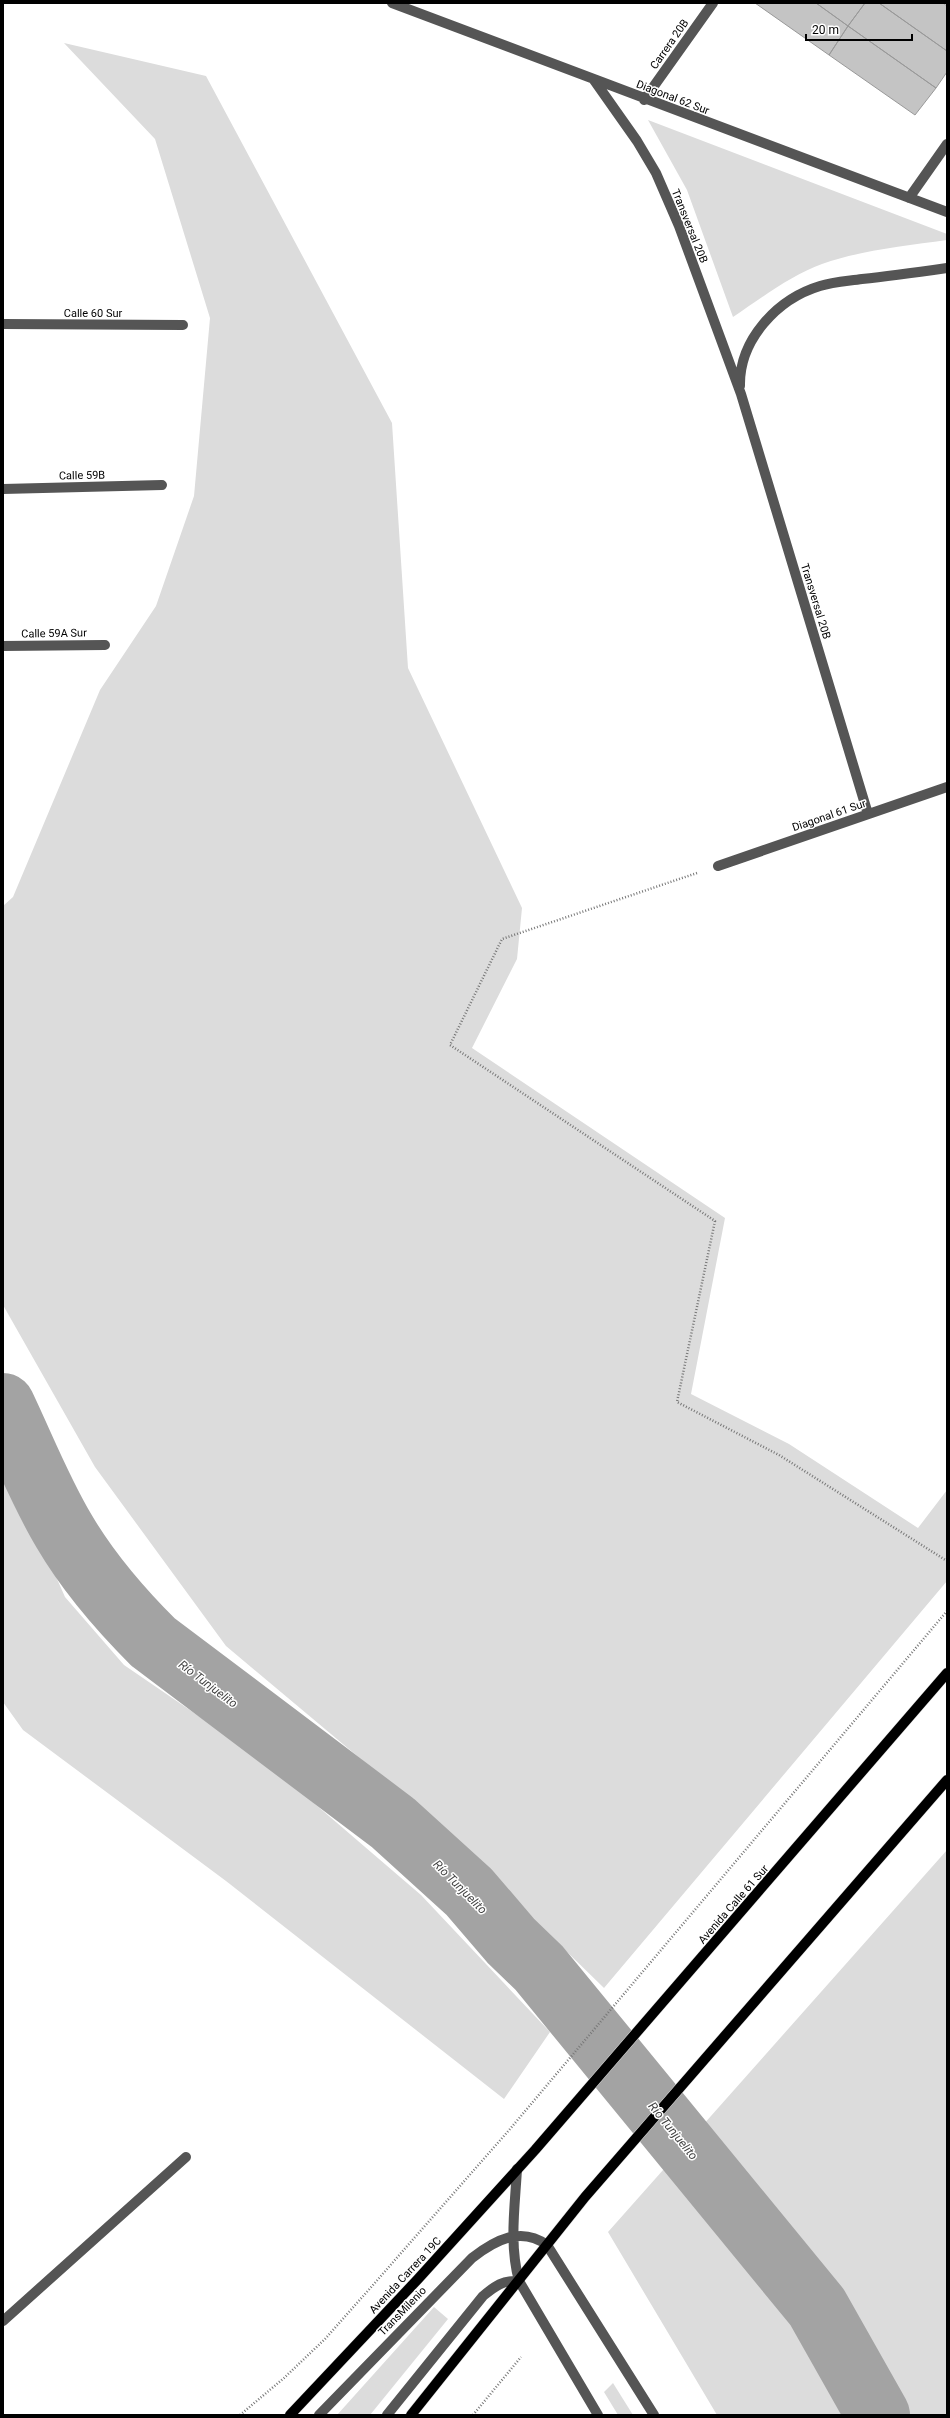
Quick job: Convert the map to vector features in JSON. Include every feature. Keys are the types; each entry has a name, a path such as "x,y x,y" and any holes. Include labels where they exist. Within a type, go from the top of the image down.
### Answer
{"main road":[{"name":"Avenida Calle 61 Sur","path":"535,2150 947,1673"},
{"path":"411,2415 586,2197 947,1780"},
{"name":"Avenida Carrera 19C","path":"290,2415 418,2279 535,2150"}],"street":[{"name":"Diagonal 62 Sur","path":"392,3 644,100 947,212"},
{"name":"Carrera 20B","path":"644,100 712,3"},
{"name":"Transversal 20B","path":"594,80 637,141 656,173 679,226 741,394 868,814"},
{"path":"909,198 947,144"},
{"name":"Transversal 20B","path":"741,394 740,371 756,333 769,316 798,295 820,286 947,268"},
{"name":"Calle 60 Sur","path":"3,324 183,325"},
{"name":"Calle 59B","path":"3,489 162,485"},
{"name":"Calle 59A Sur","path":"3,646 105,644"},
{"name":"Diagonal 61 Sur","path":"718,866 947,787"},
{"path":"3,2321 186,2157"},
{"path":"518,2169 512,2236 515,2266 519,2281 598,2415"},
{"name":"TransMilenio","path":"319,2415 472,2258 492,2244 512,2236 525,2235 537,2238 547,2245"},
{"path":"547,2245 654,2415"},
{"path":"387,2415 483,2296 495,2285 507,2280 519,2281"}],"path":[{"path":"718,866 502,939 450,1045 715,1221 677,1402 779,1455 947,1561"},
{"path":"240,2415 284,2378 325,2339 510,2129 947,1611"},
{"path":"473,2415 521,2357"}],"shaded area":[{"path":"64,43 206,76 392,423 408,668 522,908 517,959 472,1048 725,1218 691,1394 789,1444 918,1528 947,1490 947,1581 604,1988 424,1812 226,1646 95,1467 3,1305 3,906 13,897 100,690 156,606 194,496 210,318 155,139"},
{"path":"648,120 947,234 947,240 852,255 822,264 787,281 733,317 687,190"},
{"path":"3,1457 65,1597 124,1665 266,1762 421,1895 550,2032 504,2099 226,1881 23,1730 3,1702"},
{"path":"947,1850 947,2415 717,2415 608,2232"},
{"path":"434,2307 448,2319 370,2415 337,2415"},
{"path":"613,2383 633,2415 618,2415 604,2392"}],"building":[{"path":"755,3 816,3 848,26 829,55"},
{"path":"816,3 865,3 848,26"},
{"path":"865,3 879,3 947,51 947,72 936,88 848,26"},
{"path":"879,3 943,3 947,6 947,51"},
{"path":"848,26 936,88 915,115 829,55"}],"waterway":[{"name":"Río Tunjuelito","path":"3,1405 39,1485 55,1516 83,1561 116,1603 153,1642 393,1823 469,1892 511,1941 539,1968 817,2307 878,2415"}]}
